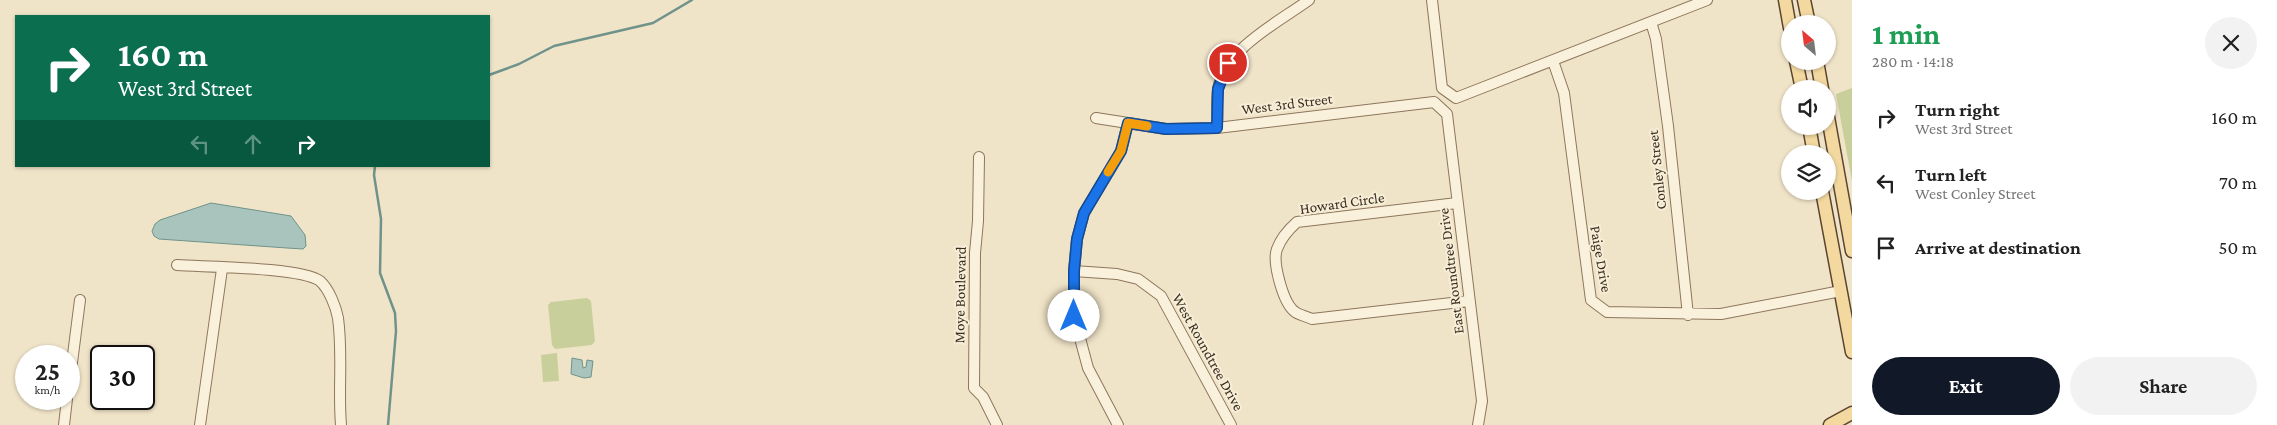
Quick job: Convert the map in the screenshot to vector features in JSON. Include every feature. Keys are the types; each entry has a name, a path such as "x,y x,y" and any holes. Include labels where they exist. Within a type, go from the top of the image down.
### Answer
{"main road":[{"path":"1785,0 1788,15"},
{"path":"1804,0 1807,15"},
{"path":"1831,135 1852,251"},
{"path":"1824,200 1852,352"},
{"path":"1830,425 1852,413"}],"street":[{"path":"1217,128 1218,89 1228,63 1244,47 1308,0"},
{"path":"1432,0 1442,88 1456,98 1553,62 1706,0"},
{"name":"Conley Street","path":"1651,22 1656,40 1668,126 1688,315"},
{"name":"Paige Drive","path":"1553,62 1564,93 1591,300 1607,312 1688,315 1722,314 1841,291"},
{"name":"West 3rd Street","path":"1096,118 1166,129 1217,128 1434,102 1447,114"},
{"name":"East Roundtree Drive","path":"1447,114 1482,401 1478,425"},
{"path":"1118,425 1088,368 1074,316 1074,271 1077,239 1084,213 1121,151 1128,123"},
{"name":"Moye Boulevard","path":"978,158 974,388 983,397 997,425"},
{"name":"Howard Circle","path":"1458,202 1297,222 1284,234 1276,252 1280,287 1286,301 1294,312 1312,319 1469,301"},
{"path":"177,265 267,270 306,275 320,282 331,297 338,316 341,425"},
{"path":"200,425 222,269"},
{"name":"West Roundtree Drive","path":"1074,271 1117,274 1138,278 1161,296 1231,425"},
{"path":"74,345 80,300"},
{"path":"64,425 66,410"}],"green space":[{"path":"1852,88 1852,181 1836,94"},
{"path":"587,298 591,301 595,341 592,345 555,349 552,345 548,305 551,302"},
{"path":"557,353 559,381 543,382 541,355"}],"water":[{"path":"211,203 291,216 305,235 306,246 303,249 287,248 159,239 154,236 152,231 155,224 160,220"},
{"path":"572,358 582,360 583,368 586,367 587,360 593,361 591,377 584,378 571,374"}],"waterway":[{"path":"490,75 519,64 554,46 653,23 692,0"},
{"path":"375,167 374,175 381,219 380,273 395,313 396,331 388,425"}],"slow traffic":[{"path":"1108,172 1121,151 1128,123 1147,126"}],"route":[{"path":"1074,316 1074,271 1077,239 1084,213 1121,151 1128,123 1166,129 1217,128 1218,89 1228,63"}]}
